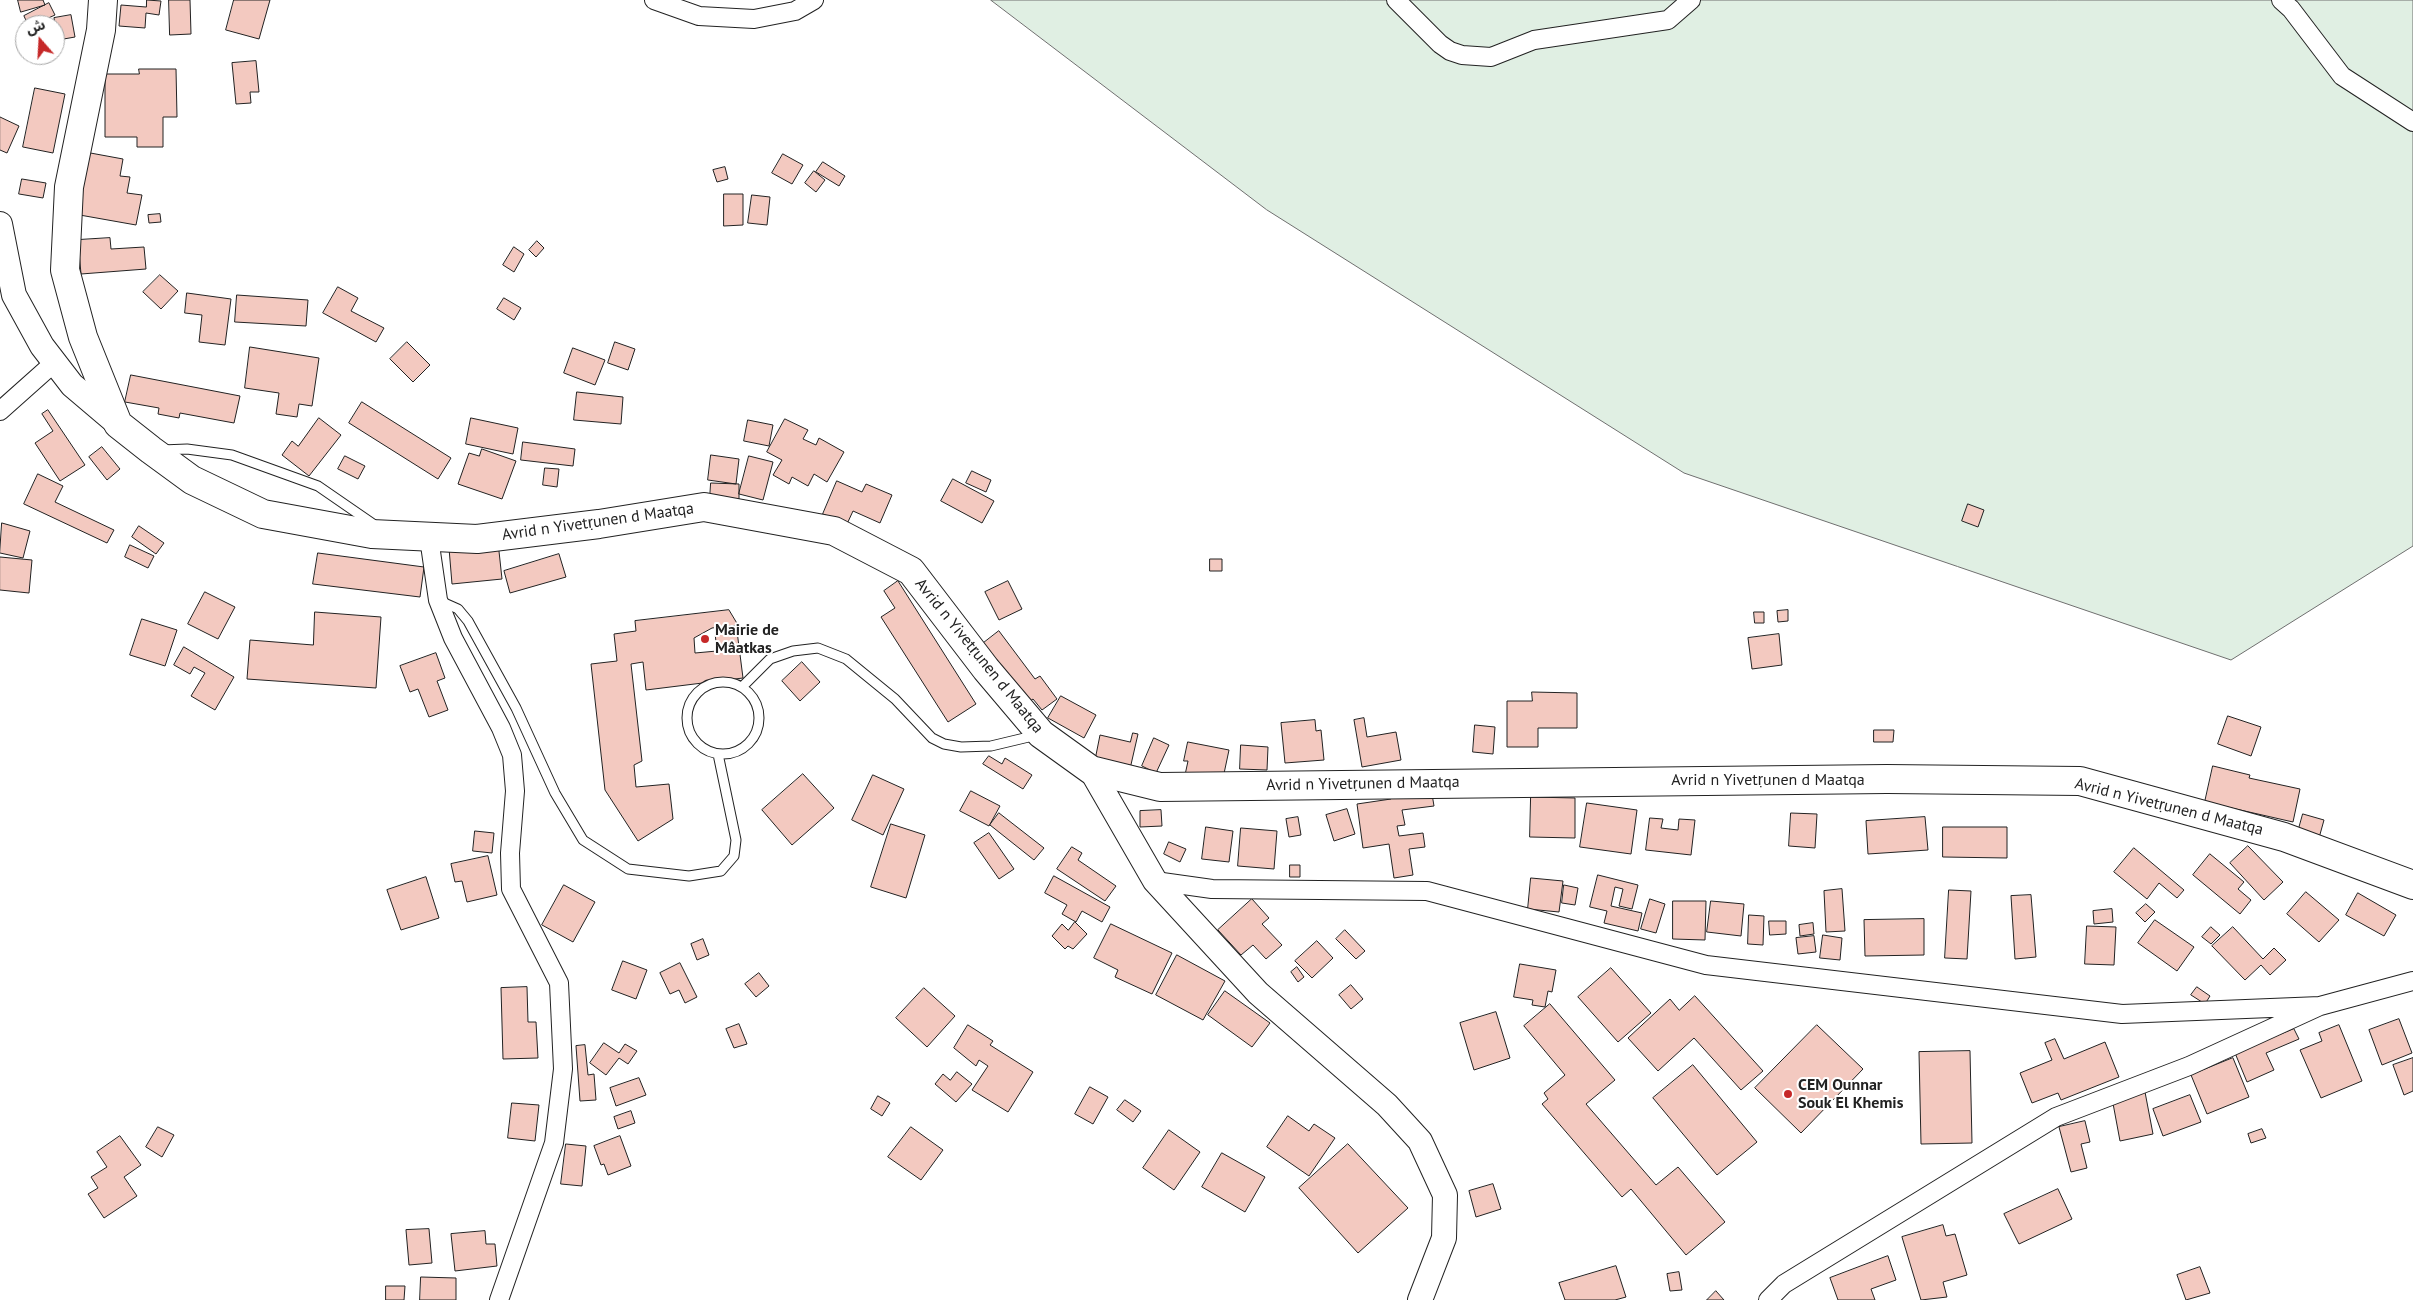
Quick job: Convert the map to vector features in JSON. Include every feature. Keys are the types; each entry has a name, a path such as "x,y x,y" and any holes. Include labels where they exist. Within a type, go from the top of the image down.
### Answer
{"main road":[{"path":"103,0 101,30 69,187 65,270 83,337 118,424"},
{"name":"Avrid n Yivetṛunen d Maatqa","path":"118,424 192,480 263,514 372,534 477,539 599,524 704,507 760,515 834,531 911,571 986,669 1041,734 1091,770 1160,787 1877,779 2080,781 2284,837 2413,885"}],"street":[{"path":"654,0 699,16 754,19 795,12 814,0"},
{"path":"1396,0 1440,44 1450,51 1462,55 1491,57 1534,40 1668,20 1691,0"},
{"path":"2281,0 2291,9 2342,76 2413,122"},
{"path":"0,224 14,295 42,346 72,385 118,424"},
{"path":"0,411 55,362"},
{"path":"429,538 438,600 453,638 501,728 512,755 515,791 510,853 511,889 560,983 563,1069 554,1143 499,1300"},
{"path":"1091,770 1155,881 1258,993 1387,1105 1420,1142 1445,1195 1444,1238 1420,1300"},
{"path":"1155,881 1212,888 1427,890 1706,966 2122,1014 2320,1006"},
{"path":"1768,1300 1784,1284 2056,1117 2189,1066 2320,1006 2413,981"}],"lane":[{"path":"152,450 187,449 232,455 310,483 343,502 389,536"},
{"path":"438,600 458,609 468,621 516,708 555,793 583,840 628,869 689,876 721,872 734,856 736,840 718,754"},
{"path":"742,687 770,659 794,651 818,648 846,659 894,699 932,738 944,744 961,747 991,746 1041,734"},
{"path":"724,681 742,687 754,698 758,709 759,721 756,732 750,742 730,754 706,751 693,738 686,721 687,709 692,697 701,688 712,683 724,681"}],"green space":[{"path":"991,0 2413,0 2413,546 2231,660 1684,473 1267,210"}],"building":[{"path":"18,0 43,0 45,5 21,12"},
{"path":"147,0 161,1 159,15 146,13 145,28 119,26 121,5 146,7"},
{"path":"169,0 190,0 191,34 170,35"},
{"path":"234,0 270,0 259,39 226,30"},
{"path":"49,3 55,15 26,15"},
{"path":"71,15 75,37 65,39 65,16"},
{"path":"256,61 259,92 250,92 251,103 236,104 232,63"},
{"path":"139,69 176,69 177,117 163,117 163,147 137,147 137,137 105,137 105,74 139,74"},
{"path":"35,88 65,94 53,153 23,147"},
{"path":"0,117 19,126 7,153 0,150"},
{"path":"85,152 123,159 120,176 130,177 127,193 142,195 136,225 74,214"},
{"path":"783,154 803,165 792,184 772,173"},
{"path":"823,162 845,176 839,186 816,172"},
{"path":"725,167 728,179 717,182 713,170"},
{"path":"814,171 825,180 816,192 805,183"},
{"path":"22,179 46,183 43,198 19,194"},
{"path":"724,194 743,194 743,225 724,226"},
{"path":"752,195 770,197 767,225 748,223"},
{"path":"160,214 161,222 149,223 148,215"},
{"path":"110,238 111,249 144,247 146,269 81,274 78,240"},
{"path":"537,241 544,248 536,257 529,250"},
{"path":"514,247 524,254 514,272 503,265"},
{"path":"160,275 178,291 161,309 143,292"},
{"path":"338,287 358,298 351,311 384,328 376,342 323,313"},
{"path":"187,293 231,299 225,345 199,342 202,315 185,313"},
{"path":"237,295 308,300 306,326 235,322"},
{"path":"504,298 521,308 514,320 497,309"},
{"path":"407,342 430,365 413,382 390,359"},
{"path":"615,342 635,349 628,370 608,363"},
{"path":"250,347 319,358 312,406 299,404 297,417 276,414 279,393 245,388"},
{"path":"573,348 605,360 595,385 564,373"},
{"path":"131,375 240,396 234,423 180,413 179,418 158,414 159,408 125,402"},
{"path":"577,392 623,397 621,424 574,420"},
{"path":"362,402 451,458 438,479 349,423"},
{"path":"48,410 85,465 60,481 35,443 53,431 42,414"},
{"path":"319,418 341,435 309,476 282,455 292,441 298,446"},
{"path":"471,418 518,428 513,454 466,444"},
{"path":"785,419 808,430 803,439 816,445 819,438 844,452 827,482 814,474 808,486 792,477 789,484 773,475 782,460 767,452"},
{"path":"748,420 773,425 769,446 744,441"},
{"path":"523,442 575,449 573,466 521,460"},
{"path":"102,447 120,469 107,480 89,457"},
{"path":"482,449 516,461 502,499 458,484 469,453 479,456"},
{"path":"711,455 739,459 736,484 708,480"},
{"path":"345,456 365,466 358,479 338,469"},
{"path":"749,456 773,462 763,500 739,494"},
{"path":"545,468 559,469 557,487 543,485"},
{"path":"972,471 991,480 986,492 966,483"},
{"path":"38,474 63,486 55,502 114,530 107,543 24,504"},
{"path":"953,479 994,501 982,523 941,501"},
{"path":"837,481 862,492 866,484 892,495 880,523 853,511 847,524 823,514"},
{"path":"711,483 739,484 739,499 710,499"},
{"path":"1968,504 1984,510 1978,527 1962,521"},
{"path":"2,523 30,531 23,558 0,553"},
{"path":"139,526 164,543 156,554 132,537"},
{"path":"498,542 502,579 452,584 449,548"},
{"path":"130,545 154,556 148,568 125,557"},
{"path":"318,553 424,567 420,597 313,584"},
{"path":"559,554 566,577 510,593 504,571"},
{"path":"0,557 32,560 29,593 0,590"},
{"path":"1210,559 1222,559 1222,571 1210,571"},
{"path":"898,581 976,704 948,722 881,617 895,608 884,591"},
{"path":"1008,581 1022,609 999,620 985,592"},
{"path":"205,592 235,607 218,639 188,624"},
{"path":"729,610 738,625 712,628 694,638 695,653 717,651 715,633 737,631 743,678 646,690 643,662 631,664 642,761 634,765 636,787 669,784 673,819 638,841 605,790 591,664 617,661 614,634 636,631 635,621"},
{"path":"1788,610 1788,621 1778,622 1777,611"},
{"path":"315,612 381,617 376,688 247,679 250,640 313,645"},
{"path":"1754,612 1764,612 1764,623 1755,623"},
{"path":"142,619 177,630 165,666 130,655"},
{"path":"999,631 1035,679 1040,676 1057,699 1042,710 1033,699 1026,704 981,645"},
{"path":"1779,634 1782,665 1752,669 1748,638"},
{"path":"184,647 234,677 215,710 191,696 205,673 194,667 190,674 174,665"},
{"path":"436,653 445,678 437,681 448,710 429,717 418,689 410,692 400,666"},
{"path":"802,662 820,682 800,701 782,681"},
{"path":"1532,692 1577,693 1577,728 1538,728 1538,747 1507,747 1507,701 1532,701"},
{"path":"1061,696 1096,715 1084,738 1048,718"},
{"path":"2228,716 2261,727 2251,756 2218,744"},
{"path":"1364,718 1367,737 1396,732 1401,760 1362,767 1354,720"},
{"path":"1315,720 1316,731 1321,730 1324,760 1285,763 1281,723"},
{"path":"1475,725 1495,727 1493,754 1473,752"},
{"path":"1874,730 1894,730 1893,742 1874,742"},
{"path":"1133,733 1138,734 1130,769 1095,760 1100,735 1130,742"},
{"path":"1154,738 1169,745 1156,773 1142,766"},
{"path":"1188,742 1229,750 1222,783 1185,775 1188,761 1184,761"},
{"path":"1241,745 1268,747 1267,770 1240,769"},
{"path":"989,756 1002,764 1005,758 1032,775 1023,789 983,764"},
{"path":"2213,766 2250,775 2249,778 2300,789 2293,822 2205,802"},
{"path":"803,774 834,808 792,845 762,810"},
{"path":"873,775 904,789 883,835 852,820"},
{"path":"1431,788 1434,806 1402,810 1405,825 1397,826 1399,836 1423,833 1425,847 1409,849 1413,875 1394,878 1389,844 1363,848 1357,804 1391,799 1391,794"},
{"path":"971,791 1000,806 989,826 960,811"},
{"path":"1531,797 1575,798 1575,838 1530,837"},
{"path":"1587,803 1637,810 1631,854 1580,847"},
{"path":"1347,809 1355,834 1334,841 1326,815"},
{"path":"1161,810 1162,826 1140,827 1140,811"},
{"path":"999,813 1044,848 1034,860 990,825"},
{"path":"1791,813 1817,814 1815,848 1789,846"},
{"path":"2303,814 2324,820 2319,838 2298,832"},
{"path":"1298,817 1301,835 1289,837 1286,819"},
{"path":"1925,817 1928,850 1868,854 1866,821"},
{"path":"1650,818 1663,819 1661,828 1678,830 1679,819 1695,820 1691,855 1646,850"},
{"path":"891,824 925,835 906,898 871,887"},
{"path":"1206,827 1233,831 1229,862 1202,859"},
{"path":"1943,827 2007,827 2007,858 1943,857"},
{"path":"1241,828 1277,831 1274,869 1238,866"},
{"path":"475,831 494,833 492,853 473,851"},
{"path":"989,833 1014,869 999,879 974,843"},
{"path":"1169,842 1186,849 1180,862 1164,854"},
{"path":"2248,846 2283,882 2264,900 2230,863"},
{"path":"1072,847 1082,853 1078,860 1116,886 1105,901 1057,869"},
{"path":"2134,848 2184,890 2177,898 2159,883 2147,899 2114,872"},
{"path":"2210,854 2244,882 2238,889 2251,900 2240,914 2193,875"},
{"path":"488,856 497,895 467,902 462,881 455,882 451,864"},
{"path":"1290,865 1300,865 1300,877 1290,877"},
{"path":"1598,875 1638,885 1632,909 1619,906 1623,889 1615,887 1611,906 1642,913 1638,931 1604,923 1607,911 1590,907"},
{"path":"1054,876 1110,907 1102,922 1082,911 1076,922 1062,914 1067,905 1045,893"},
{"path":"426,877 439,918 401,930 387,890"},
{"path":"1531,878 1563,881 1559,912 1528,909"},
{"path":"564,885 595,902 573,942 542,925"},
{"path":"1564,885 1578,888 1575,905 1562,903"},
{"path":"1842,889 1845,931 1826,932 1824,891"},
{"path":"1949,890 1971,891 1967,959 1945,958"},
{"path":"2306,892 2339,920 2319,942 2287,914"},
{"path":"2358,893 2396,915 2384,936 2346,915"},
{"path":"2031,895 2036,957 2015,959 2011,896"},
{"path":"1252,899 1269,918 1262,924 1282,945 1266,959 1253,945 1241,955 1218,930"},
{"path":"1650,899 1665,904 1656,933 1641,929"},
{"path":"1673,901 1706,901 1705,940 1673,939"},
{"path":"1711,901 1744,904 1741,936 1707,932"},
{"path":"2146,904 2155,912 2145,922 2136,913"},
{"path":"2112,909 2113,922 2094,924 2093,911"},
{"path":"1749,915 1764,916 1763,945 1748,944"},
{"path":"1924,919 1924,955 1865,956 1864,920"},
{"path":"2155,920 2194,947 2177,971 2138,943"},
{"path":"1769,921 1786,921 1786,934 1770,935"},
{"path":"1075,922 1087,934 1073,949 1068,946 1065,949 1052,936 1062,924 1068,930"},
{"path":"1813,923 1814,934 1800,936 1799,925"},
{"path":"1111,924 1172,953 1152,994 1115,977 1118,970 1094,958"},
{"path":"2087,926 2116,927 2114,965 2085,964"},
{"path":"2211,927 2220,935 2211,944 2202,937"},
{"path":"2233,927 2263,959 2274,948 2286,960 2270,975 2261,965 2245,980 2212,946"},
{"path":"1345,930 1365,951 1356,959 1336,939"},
{"path":"1823,935 1842,938 1840,960 1820,958"},
{"path":"1814,936 1816,952 1798,954 1796,938"},
{"path":"703,939 709,955 697,960 691,944"},
{"path":"1317,941 1333,958 1312,978 1295,961"},
{"path":"1177,955 1225,981 1203,1020 1156,995"},
{"path":"623,961 647,970 636,999 612,990"},
{"path":"680,963 697,997 685,1003 679,990 670,994 660,973"},
{"path":"1520,964 1556,970 1552,992 1548,991 1545,1007 1532,1005 1533,1000 1514,997"},
{"path":"1297,967 1304,977 1298,982 1291,972"},
{"path":"1611,968 1651,1013 1618,1042 1578,997"},
{"path":"759,973 769,986 756,997 745,984"},
{"path":"1351,985 1363,999 1351,1009 1339,995"},
{"path":"527,987 528,1022 536,1022 538,1058 503,1059 501,988"},
{"path":"2197,987 2210,996 2205,1004 2191,995"},
{"path":"924,988 955,1016 927,1047 896,1018"},
{"path":"1225,991 1270,1023 1252,1047 1208,1015"},
{"path":"1695,996 1763,1071 1741,1090 1694,1038 1658,1071 1628,1038 1670,999 1679,1010"},
{"path":"1550,1004 1615,1080 1586,1104 1656,1185 1678,1167 1725,1222 1686,1255 1631,1189 1622,1197 1542,1104 1548,1099 1544,1093 1565,1075 1524,1026"},
{"path":"1496,1012 1510,1058 1474,1070 1460,1023"},
{"path":"2399,1019 2412,1053 2382,1065 2369,1030"},
{"path":"739,1024 747,1044 734,1048 726,1029"},
{"path":"968,1025 993,1041 990,1045 1033,1072 1008,1112 972,1090 988,1066 979,1060 976,1066 954,1048"},
{"path":"1817,1025 1863,1069 1801,1133 1755,1088"},
{"path":"2339,1025 2362,1081 2321,1098 2300,1050 2322,1041 2319,1033"},
{"path":"2294,1029 2299,1039 2266,1053 2274,1070 2247,1082 2235,1053"},
{"path":"2055,1039 2064,1059 2105,1042 2119,1077 2061,1100 2058,1093 2032,1103 2020,1073 2052,1060 2045,1043"},
{"path":"604,1043 619,1053 625,1044 637,1051 628,1064 619,1058 606,1075 590,1063"},
{"path":"585,1045 588,1075 594,1074 596,1100 580,1101 576,1046"},
{"path":"1970,1051 1972,1143 1921,1144 1919,1052"},
{"path":"2233,1058 2249,1097 2207,1114 2191,1075"},
{"path":"2413,1058 2413,1091 2404,1095 2393,1065"},
{"path":"1693,1065 1757,1142 1717,1175 1653,1098"},
{"path":"957,1072 972,1084 956,1102 935,1084 943,1074 950,1080"},
{"path":"639,1078 646,1095 616,1106 610,1088"},
{"path":"1090,1087 1108,1097 1093,1124 1075,1114"},
{"path":"2145,1092 2153,1134 2120,1141 2112,1098"},
{"path":"2190,1095 2201,1122 2163,1136 2153,1109"},
{"path":"878,1096 890,1103 882,1116 871,1109"},
{"path":"1125,1100 1141,1111 1133,1122 1117,1110"},
{"path":"512,1103 539,1105 535,1141 508,1138"},
{"path":"631,1111 635,1123 618,1129 614,1117"},
{"path":"1288,1116 1309,1131 1314,1124 1335,1138 1309,1176 1267,1147"},
{"path":"2085,1121 2090,1142 2081,1144 2087,1168 2071,1172 2059,1127"},
{"path":"158,1127 174,1135 162,1157 146,1147"},
{"path":"911,1127 943,1150 921,1180 888,1157"},
{"path":"2262,1129 2266,1138 2251,1143 2248,1134"},
{"path":"1169,1130 1200,1152 1174,1190 1143,1168"},
{"path":"120,1136 141,1165 124,1177 137,1196 104,1218 88,1194 98,1188 91,1177 107,1167 97,1152"},
{"path":"620,1136 631,1166 608,1175 604,1164 601,1165 594,1146"},
{"path":"566,1144 586,1146 582,1186 561,1184"},
{"path":"1348,1144 1408,1208 1358,1253 1299,1188"},
{"path":"1222,1153 1265,1177 1245,1212 1202,1187"},
{"path":"1493,1184 1501,1209 1476,1217 1469,1191"},
{"path":"2058,1189 2072,1219 2019,1244 2004,1214"},
{"path":"1943,1225 1946,1236 1955,1234 1967,1275 1943,1282 1947,1297 1921,1300 1902,1237"},
{"path":"429,1229 432,1263 409,1265 406,1230"},
{"path":"485,1231 486,1244 495,1244 497,1266 455,1271 451,1234"},
{"path":"1888,1256 1896,1280 1871,1289 1875,1300 1838,1300 1830,1278"},
{"path":"1616,1266 1626,1297 1615,1300 1565,1300 1559,1283"},
{"path":"2200,1267 2210,1293 2186,1300 2177,1275"},
{"path":"1679,1272 1682,1290 1670,1291 1667,1274"},
{"path":"421,1277 456,1278 456,1300 420,1300"},
{"path":"386,1286 405,1286 404,1300 386,1300"},
{"path":"1716,1291 1724,1300 1707,1300"}],"place":[{"name":"Mairie de Mâatkas","path":"705,639"},
{"name":"CEM Ounnar Souk El Khemis","path":"1788,1094"}]}
